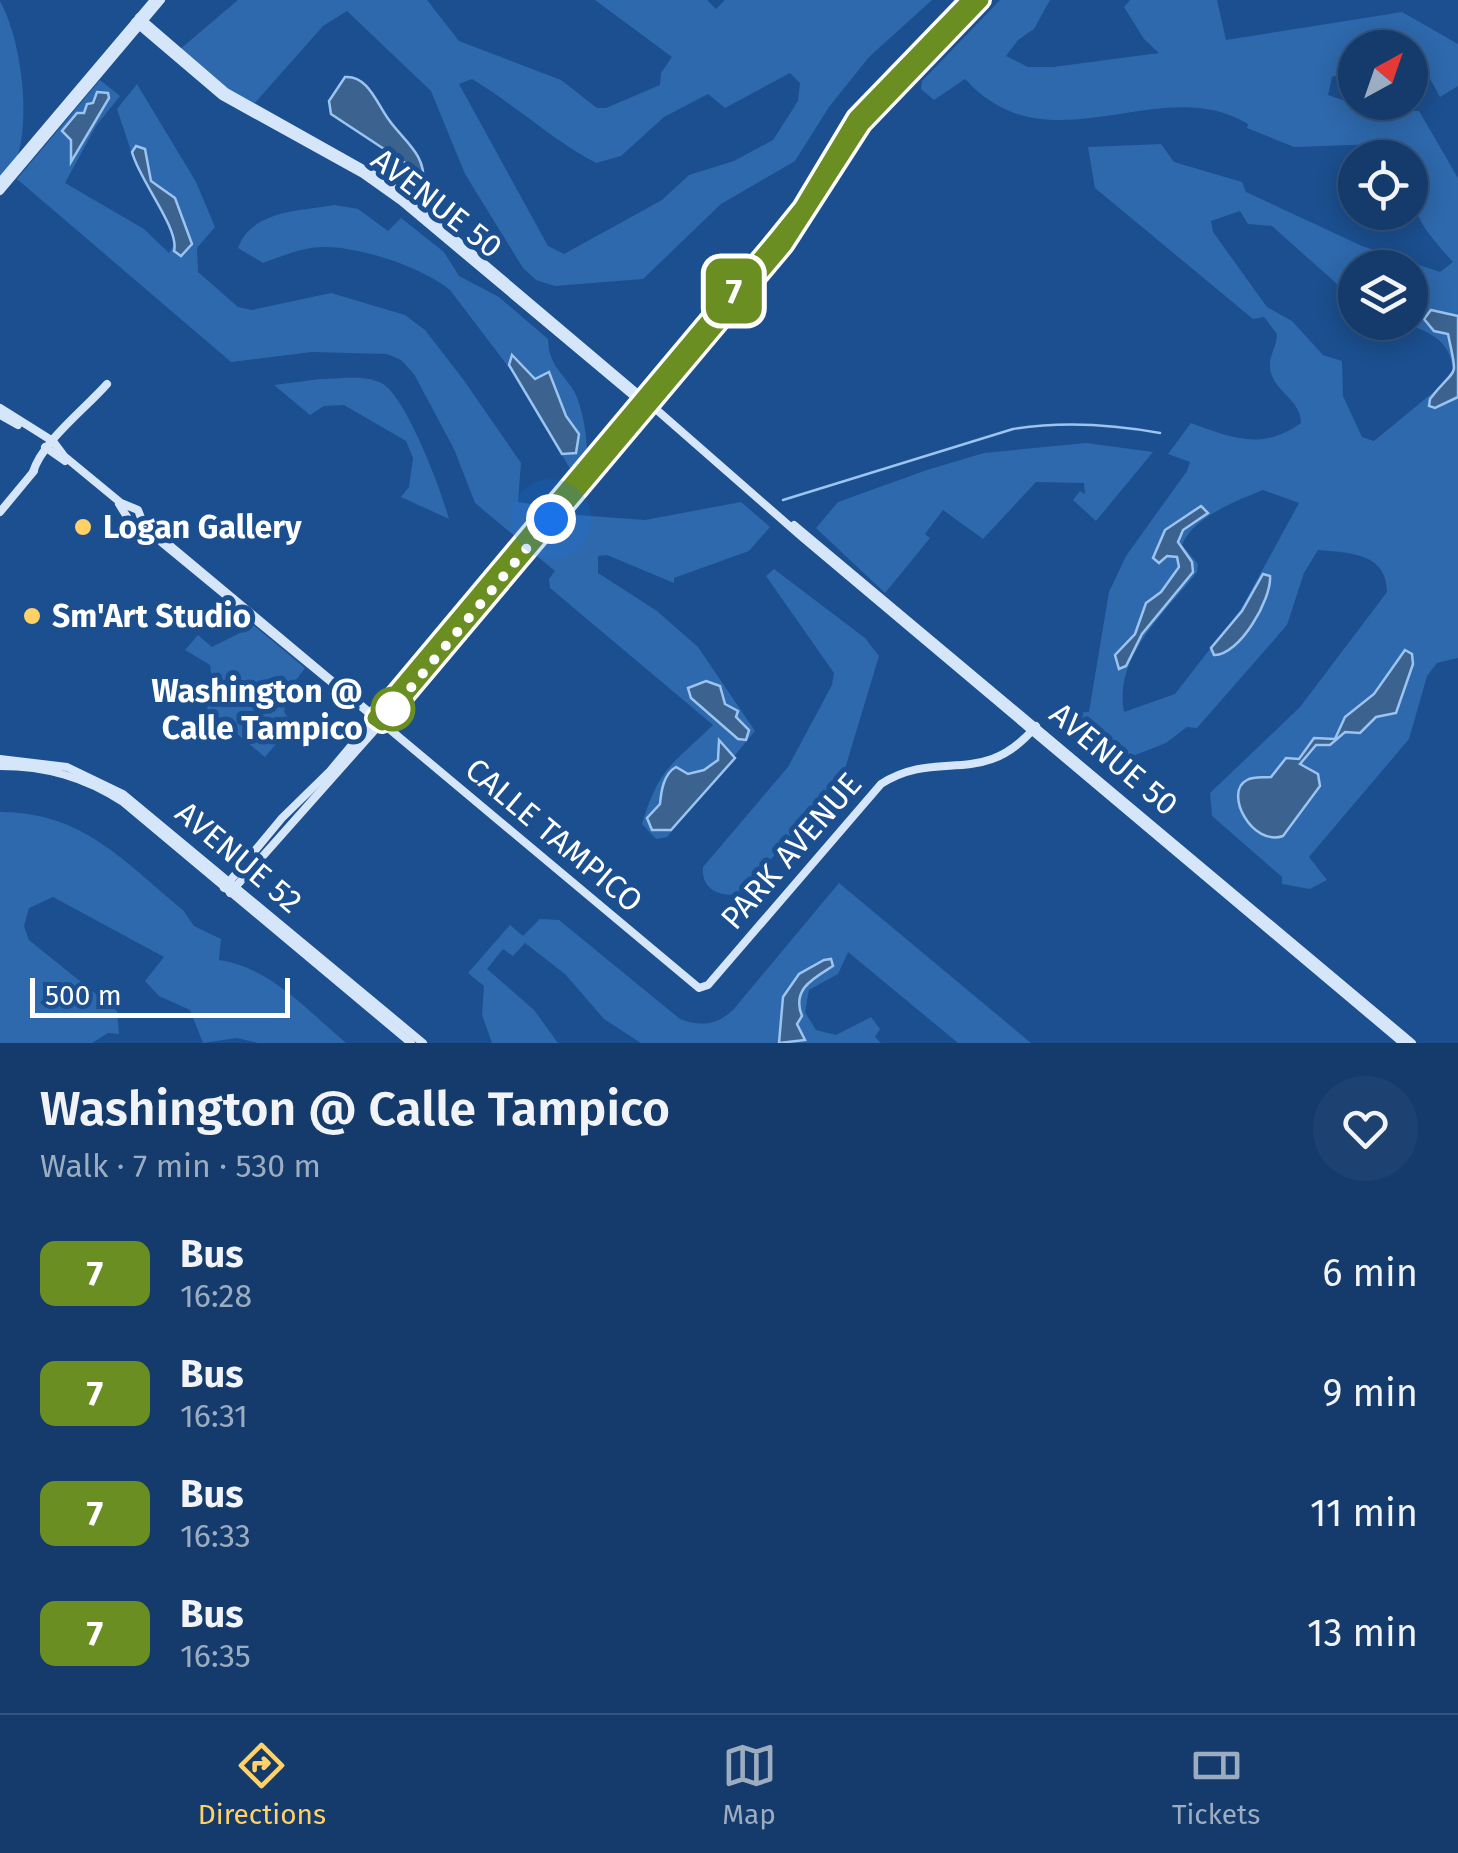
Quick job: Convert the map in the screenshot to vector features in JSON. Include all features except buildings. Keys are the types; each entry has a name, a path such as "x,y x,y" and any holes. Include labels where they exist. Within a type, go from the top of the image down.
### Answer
{"main road":[{"path":"140,22 154,0"},
{"path":"0,191 162,0"},
{"path":"647,401 800,211 872,99 970,0"},
{"path":"230,887 784,245 862,124 981,0"},
{"name":"AVENUE 50","path":"140,22 226,92 403,194 782,517 1412,1043"},
{"path":"886,97 899,72"},
{"path":"862,124 872,99"},
{"path":"0,182 14,170"},
{"path":"0,512 107,384"},
{"name":"CALLE TAMPICO","path":"0,412 52,446 378,720"},
{"name":"CALLE TAMPICO","path":"133,515 175,555 702,988"},
{"path":"175,555 207,574"},
{"name":"AVENUE 50","path":"1034,728 1403,1043"},
{"name":"PARK AVENUE","path":"702,988 882,784 920,767 966,767 998,759 1034,728"},
{"name":"AVENUE 52","path":"0,762 54,771 108,792 423,1043"},
{"name":"AVENUE 52","path":"230,887 412,1043"},
{"path":"1338,988 1371,1014 1377,1013"}],"shaded area":[{"path":"238,0 427,0 459,41 561,80 597,108 606,108 660,85 661,73 672,57 595,0 707,0 716,9 725,0 932,0 869,57 829,107 795,161 721,204 643,279 555,286 536,280 523,268 465,174 431,91 347,11 323,26 254,104 229,90 179,50","holes":["790,73 800,83 798,101 773,140 734,161 689,175 662,200 564,254 548,246 459,84 472,79 596,163 621,156 664,117 708,94 725,108"]},
{"path":"1000,0 1050,0 1034,29 1018,40 1006,56 1028,67 1159,53 1144,39 1124,7 1130,0 1217,0 1226,40 1402,12 1458,44 1458,86 1440,97 1428,75 1428,30 1338,30 1338,75 1332,77 1328,95 1338,98 1338,120 1424,120 1458,178 1458,658 1437,663 1427,676 1409,739 1309,857 1327,880 1310,889 1282,884 1282,877 1212,816 1210,793 1300,707 1387,592 1385,579 1373,562 1353,554 1318,550 1304,573 1287,625 1197,728 1187,727 1166,743 1107,766 1075,736 1062,713 1089,712 1109,592 1126,556 1187,471 1190,462 1168,454 1191,423 1234,437 1260,439 1287,432 1301,423 1296,407 1271,374 1277,334 1264,317 1253,319 1095,188 1088,147 1161,144 1174,162 1242,182 1246,192 1374,250 1338,250 1338,285 1272,226 1248,224 1240,211 1211,221 1213,232 1267,307 1292,321 1323,355 1342,361 1343,396 1362,437 1374,441 1453,376 1445,347 1428,334 1428,268 1440,272 1453,262 1427,230 1428,140 1338,140 1338,145 1294,147 1214,110 1178,107 1068,120 1032,118 998,105 965,79 934,100 921,89 922,81","holes":["1263,490 1299,503 1241,609 1175,694 1124,712 1123,692 1134,653 1197,572 1198,564 1182,545 1188,535 1216,511"]},
{"path":"0,1 18,53 23,115 18,154 0,177"},
{"path":"345,77 360,81 371,92 413,148 421,164 423,183 411,183 413,168 331,114 329,101"},
{"path":"100,80 120,96 96,126 65,183 144,229 169,253 178,237 136,166 117,109 137,84 196,182 215,227 197,248 198,272 238,307 252,310 331,293 405,315 425,330 521,463 518,502 546,506 517,538 475,503 454,449 414,374 401,360 387,354 312,352 231,362 17,179"},
{"path":"97,92 108,93 109,98 71,162 71,140 62,131 77,113 84,113 87,104 93,103"},
{"path":"136,146 145,149 151,181 175,198 192,244 181,256 174,251 171,230 136,163 132,152"},
{"path":"335,205 358,209 388,231 401,218 444,252 459,276 499,297 548,339 553,360 575,393 585,427 587,450 570,469 523,386 450,290 438,282 408,266 355,250 316,247 263,263 238,248 245,235 266,219"},
{"path":"1431,310 1458,316 1458,397 1435,408 1429,406 1430,399 1454,367 1448,334 1434,331 1428,324"},
{"path":"512,355 535,379 549,372 566,416 579,434 576,453 562,454 509,365"},
{"path":"320,379 369,379 383,384 392,393 422,447 449,519 401,497 409,487 413,458 406,441 344,405 324,406 310,415 274,385"},
{"path":"1086,443 1153,452 1096,521 1073,500 1080,491 1085,494 1084,483 1036,482 983,539 943,510 925,534 930,538 885,593 816,528 838,502 927,470 984,453"},
{"path":"741,502 770,527 749,551 674,578 674,583 607,555 598,556 598,573 657,611 698,647 755,731 667,837 656,839 642,824 661,778 713,725 550,588 549,579 555,571 532,552 563,514 645,520"},
{"path":"1201,506 1208,513 1183,530 1178,542 1192,562 1193,572 1142,634 1126,666 1119,669 1115,655 1135,634 1146,603 1161,592 1179,567 1177,557 1167,556 1159,563 1153,558 1165,530"},
{"path":"774,569 865,638 879,656 844,772 742,894 727,894 709,887 703,867 788,767 832,685 834,673 766,576"},
{"path":"1263,574 1270,576 1260,611 1234,646 1214,655 1211,648 1242,611"},
{"path":"239,613 305,668 290,688 293,700 286,702 284,712 293,724 265,757 207,709 212,693 206,687 212,679 210,665 185,650 198,635 212,647 242,632 235,618"},
{"path":"1405,650 1412,654 1413,664 1396,713 1376,717 1360,733 1345,732 1330,745 1316,745 1300,764 1318,774 1320,786 1283,836 1261,834 1244,817 1238,795 1240,786 1250,779 1271,777 1286,758 1299,759 1314,738 1335,739 1345,717 1374,694"},
{"path":"706,681 720,686 725,704 738,711 736,717 749,730 746,740 738,739 691,698 688,688"},
{"path":"719,740 735,758 671,830 652,830 647,818 660,804 668,774 676,767 688,774 704,770 718,760"},
{"path":"0,812 55,820 79,830 121,857 183,910 194,926 221,939 219,960 238,964 272,981 346,1043 258,1043 237,1038 203,1043 190,1010 159,996 145,981 164,957 53,897 29,908 24,926 29,940 117,1011 119,1034 108,1033 92,1043 0,1043"},
{"path":"839,883 1031,1043 958,1043 848,952 838,974 809,990 805,1012 816,1030 836,1035 871,1017 880,1029 875,1037 881,1043 641,1043 604,1019 565,974 525,943 513,956 503,949 487,969 534,1010 558,1043 492,1043 482,1015 484,986 468,973 510,925 523,936 540,919 559,920 680,1019 708,1023 733,1010"},
{"path":"831,959 833,966 806,985 800,998 802,1016 797,1024 805,1040 779,1043 783,997 799,974"}],"waterway":[{"path":"783,500 1013,429 1086,425 1160,433"}],"bus line":[{"name":"7","path":"970,0 856,118 802,208 375,718 382,723 784,245 862,124 981,0"}],"place":[{"name":"Logan Gallery","path":"83,527"},
{"name":"Sm'Art Studio","path":"32,616"},
{"name":"Washington @ Calle Tampico","path":"393,709"}],"route":[{"path":"393,709 385,719 551,519"}]}
